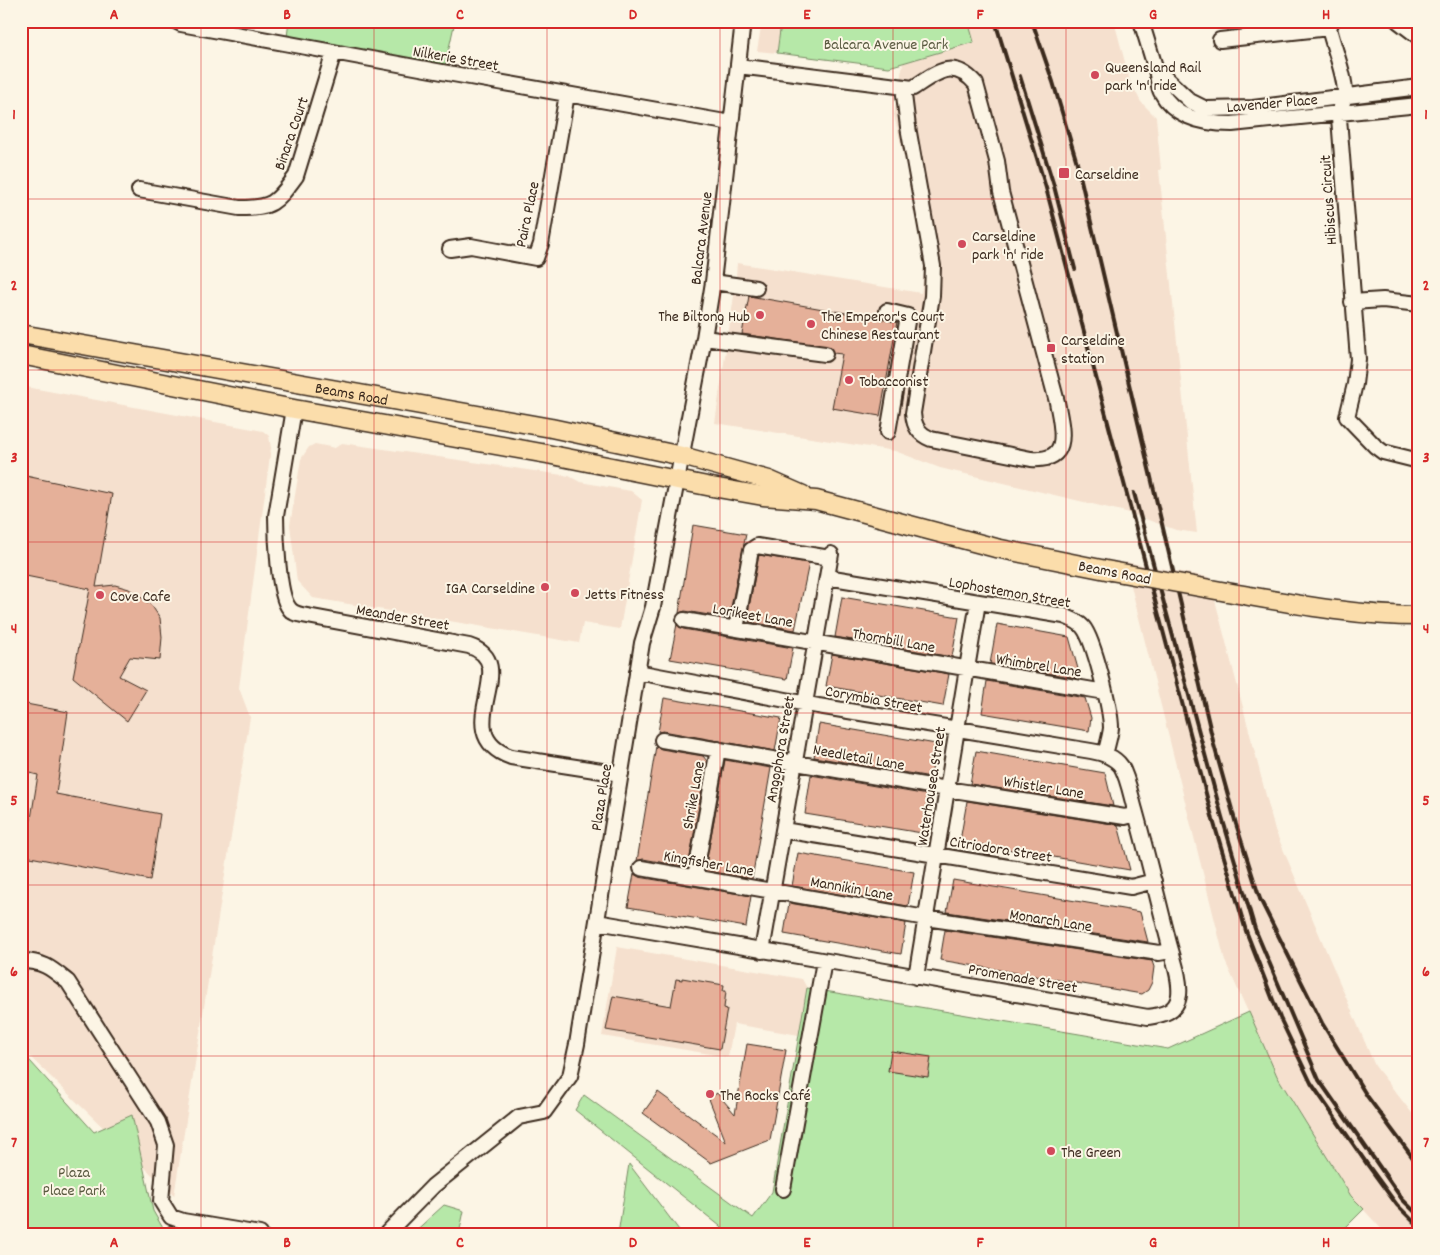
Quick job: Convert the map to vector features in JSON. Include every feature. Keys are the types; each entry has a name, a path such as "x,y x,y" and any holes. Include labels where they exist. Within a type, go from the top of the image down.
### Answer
{"main road":[{"name":"Beams Road","path":"21,334 551,428 682,456 769,480 816,500 996,548 1111,571 1338,611 1377,615 1419,616"},
{"name":"Beams Road","path":"21,355 294,409 548,454 763,496 816,500"}],"street":[{"name":"Nilkerie Street","path":"176,21 181,24 731,123"},
{"name":"Balcara Avenue","path":"682,456 713,282 743,21"},
{"name":"Lavender Place","path":"1141,21 1156,70 1160,92 1170,103 1187,116 1210,123 1232,124 1419,105"},
{"path":"1398,21 1419,37"},
{"path":"1220,40 1330,25 1345,96"},
{"name":"Binara Court","path":"139,190 239,208 255,208 271,204 285,191 296,176 334,52"},
{"path":"738,66 908,88 937,72 950,69 968,74 976,84 997,161 1001,192 1063,429 1062,441 1058,451 1047,458 1031,459 931,439 924,436 916,427 913,414 933,281 933,266 908,127 908,88"},
{"name":"Lavender Place","path":"1156,70 1190,101 1206,109 1253,108 1419,87"},
{"name":"Paira Place","path":"450,249 471,246 536,258 541,244 567,94"},
{"name":"Hibiscus Circuit","path":"1345,96 1338,113 1358,359 1347,417 1383,452 1419,461"},
{"path":"713,282 756,288"},
{"path":"1352,302 1383,300 1419,304"},
{"path":"887,311 908,316 888,432"},
{"path":"704,338 825,354"},
{"name":"Meander Street","path":"294,409 276,531 283,593 289,609 302,616 468,646 479,650 486,658 490,667 483,726 487,742 493,748 511,757 621,774"},
{"path":"677,480 682,456"},
{"name":"Plaza Place","path":"386,1234 433,1186 519,1117 544,1112 570,1076 575,1059 642,643 653,607 677,480"},
{"name":"Angophora Street","path":"736,629 751,550 757,546 831,556 762,950"},
{"name":"Lophostemon Street","path":"827,577 1064,616 1076,620 1090,638 1105,692 1111,729 1105,755"},
{"name":"Waterhousea Street","path":"916,976 978,602"},
{"name":"Lorikeet Lane","path":"684,620 815,643"},
{"name":"Thornbill Lane","path":"815,643 967,670"},
{"name":"Whimbrel Lane","path":"967,670 1105,692"},
{"name":"Corymbia Street","path":"637,672 805,704 1091,751 1105,755"},
{"name":"Needletail Lane","path":"662,740 947,789"},
{"name":"Shrike Lane","path":"695,877 718,749"},
{"name":"Promenade Street","path":"597,922 916,976 1148,1018 1162,1015 1174,1008 1179,996 1178,981 1154,881 1121,767 1117,762 1105,755"},
{"name":"Whistler Lane","path":"947,789 1125,817 1136,814"},
{"name":"Citriodora Street","path":"783,830 1131,886 1154,881"},
{"name":"Kingfisher Lane","path":"640,868 772,890"},
{"name":"Mannikin Lane","path":"772,890 926,918"},
{"name":"Monarch Lane","path":"926,918 1159,953 1170,950"},
{"path":"21,960 48,966 68,982 158,1122 166,1145 161,1201 171,1217 182,1221 260,1234"},
{"path":"783,1189 824,961"}],"shaded area":[{"path":"968,21 1114,21 1130,81 1141,102 1156,117 1161,170 1159,170 1197,533 1176,530 1126,512 940,468 895,451 715,423 735,289 737,263 921,293 927,251 894,115 903,63 974,42"},
{"path":"781,22 777,53 757,51 761,27"},
{"path":"21,386 263,431 269,436 271,448 239,688 250,717 174,1196 21,1048"},
{"path":"342,443 569,476 580,482 631,491 642,500 620,629 583,623 579,643 313,598 297,581 290,525 301,459 309,447 315,444 335,448"},
{"path":"1125,562 1209,577 1275,830 1375,1066 1419,1122 1419,1234 1386,1234 1351,1196 1277,1076 1225,961"},
{"path":"617,947 802,979 807,988 799,1035 734,1024 728,1057 602,1036"}],"green space":[{"path":"289,21 455,21 445,66 287,37"},
{"name":"Balcara Avenue Park","path":"761,21 968,21 974,42 889,67 777,53 781,23 761,27"},
{"name":"The Green","path":"807,988 1168,1049 1249,1012 1277,1076 1351,1196 1364,1209 1339,1234 730,1234 575,1110 584,1095 753,1218 772,1192"},
{"name":"Plaza Place Park","path":"21,1051 94,1132 132,1115 153,1211 164,1230 185,1234 21,1234"},
{"path":"629,1164 682,1234 618,1234"},
{"path":"444,1205 464,1211 459,1234 412,1234"}],"building":[{"path":"749,296 897,322 880,416 832,408 842,354 833,353 830,347 742,334"},
{"path":"21,475 112,494 96,587 115,585 129,589 142,598 152,606 160,618 162,637 160,660 130,657 119,676 146,690 127,721 73,677 90,589 21,575"},
{"path":"693,525 746,534 729,617 727,618 685,611 679,613"},
{"path":"759,555 809,563 795,630 750,622 747,618"},
{"path":"842,597 959,617 952,657 835,637"},
{"path":"677,624 683,629 793,648 787,679 670,659"},
{"path":"997,624 1069,637 1080,676 1078,678 990,664"},
{"path":"832,654 949,674 943,706 826,686"},
{"path":"987,681 1085,698 1091,718 1089,731 982,713"},
{"path":"664,698 781,718 775,751 663,731 658,732"},
{"path":"21,703 68,712 56,794 160,814 150,880 25,856 38,775 21,771"},
{"path":"819,724 936,744 931,777 814,757"},
{"path":"656,746 661,749 703,756 707,761 689,863 682,866 643,859 637,861"},
{"path":"976,751 1105,773 1113,806 970,784"},
{"path":"725,760 771,768 752,879 706,871 705,869"},
{"path":"811,775 928,795 922,833 805,814"},
{"path":"967,801 1118,825 1130,870 960,841"},
{"path":"798,853 914,872 908,906 792,886"},
{"path":"634,874 639,877 751,896 746,927 628,907"},
{"path":"953,880 1140,912 1148,942 947,912"},
{"path":"789,903 906,923 901,954 784,934"},
{"path":"945,930 1152,961 1154,967 1152,982 1148,990 1142,994 940,960"},
{"path":"682,978 724,985 723,991 726,991 724,1008 727,1009 720,1049 606,1030 613,996 671,1006 676,979 682,980"},
{"path":"747,1044 786,1050 770,1140 711,1163 643,1113 658,1092 726,1142 709,1099 717,1093 735,1114"},
{"path":"891,1051 931,1057 928,1077 888,1071"}],"railway":[{"path":"995,21 1046,188 1213,820 1246,931 1280,1018 1311,1083 1397,1205 1419,1227"},
{"path":"1032,21 1053,82 1077,163 1214,745 1236,824 1260,899 1322,1023 1367,1096 1419,1166"},
{"path":"1020,76 1054,186 1075,269"},
{"path":"1134,493 1222,817 1255,929 1319,1080 1402,1199 1419,1216"}],"place":[{"name":"Queensland Rail park 'n' ride","path":"1095,75"},
{"name":"Carseldine","path":"1064,173"},
{"name":"Carseldine park 'n' ride","path":"962,244"},
{"name":"The Biltong Hub","path":"760,315"},
{"name":"The Emperor's Court Chinese Restaurant","path":"811,324"},
{"name":"Carseldine station","path":"1051,348"},
{"name":"Tobacconist","path":"849,380"},
{"name":"IGA Carseldine","path":"545,587"},
{"name":"Jetts Fitness","path":"575,593"},
{"name":"Cove Cafe","path":"100,595"},
{"name":"The Rocks Café","path":"710,1094"},
{"name":"The Green","path":"1051,1151"}]}
